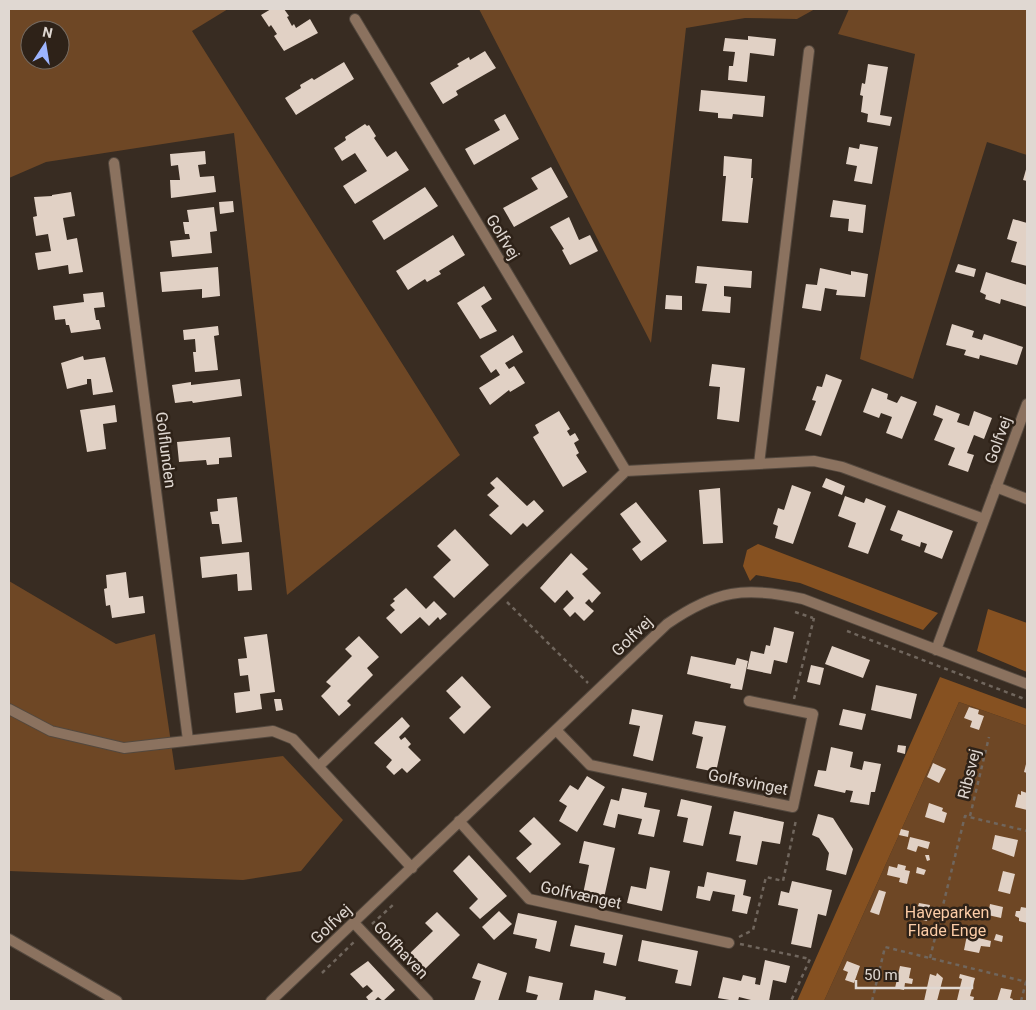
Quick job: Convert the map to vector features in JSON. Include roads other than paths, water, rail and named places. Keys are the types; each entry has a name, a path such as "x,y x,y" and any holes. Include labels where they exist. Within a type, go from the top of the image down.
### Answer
{"street":[{"name":"Golfvej","path":"355,19 626,471"},
{"path":"759,464 809,51"},
{"name":"Golflunden","path":"114,164 188,740"},
{"name":"Golfvej","path":"936,650 1027,404"},
{"path":"320,766 498,592 626,471 814,462 842,467 984,519"},
{"name":"Golfvej","path":"996,487 1027,499"},
{"name":"Golfvej","path":"271,1001 667,624 690,608 711,598 730,593 751,591 776,593 802,599 1027,684"},
{"name":"Golfsvinget","path":"556,730 590,765 793,807 812,714 749,701"},
{"path":"9,709 51,732 124,748 273,731 293,739 320,766 412,868"},
{"name":"Golfvænget","path":"459,821 529,899 729,943"},
{"name":"Golfhaven","path":"354,923 426,1000"},
{"path":"9,939 117,1001"}],"park label":[{"name":"Haveparken Flade Enge","path":"947,921"}]}
